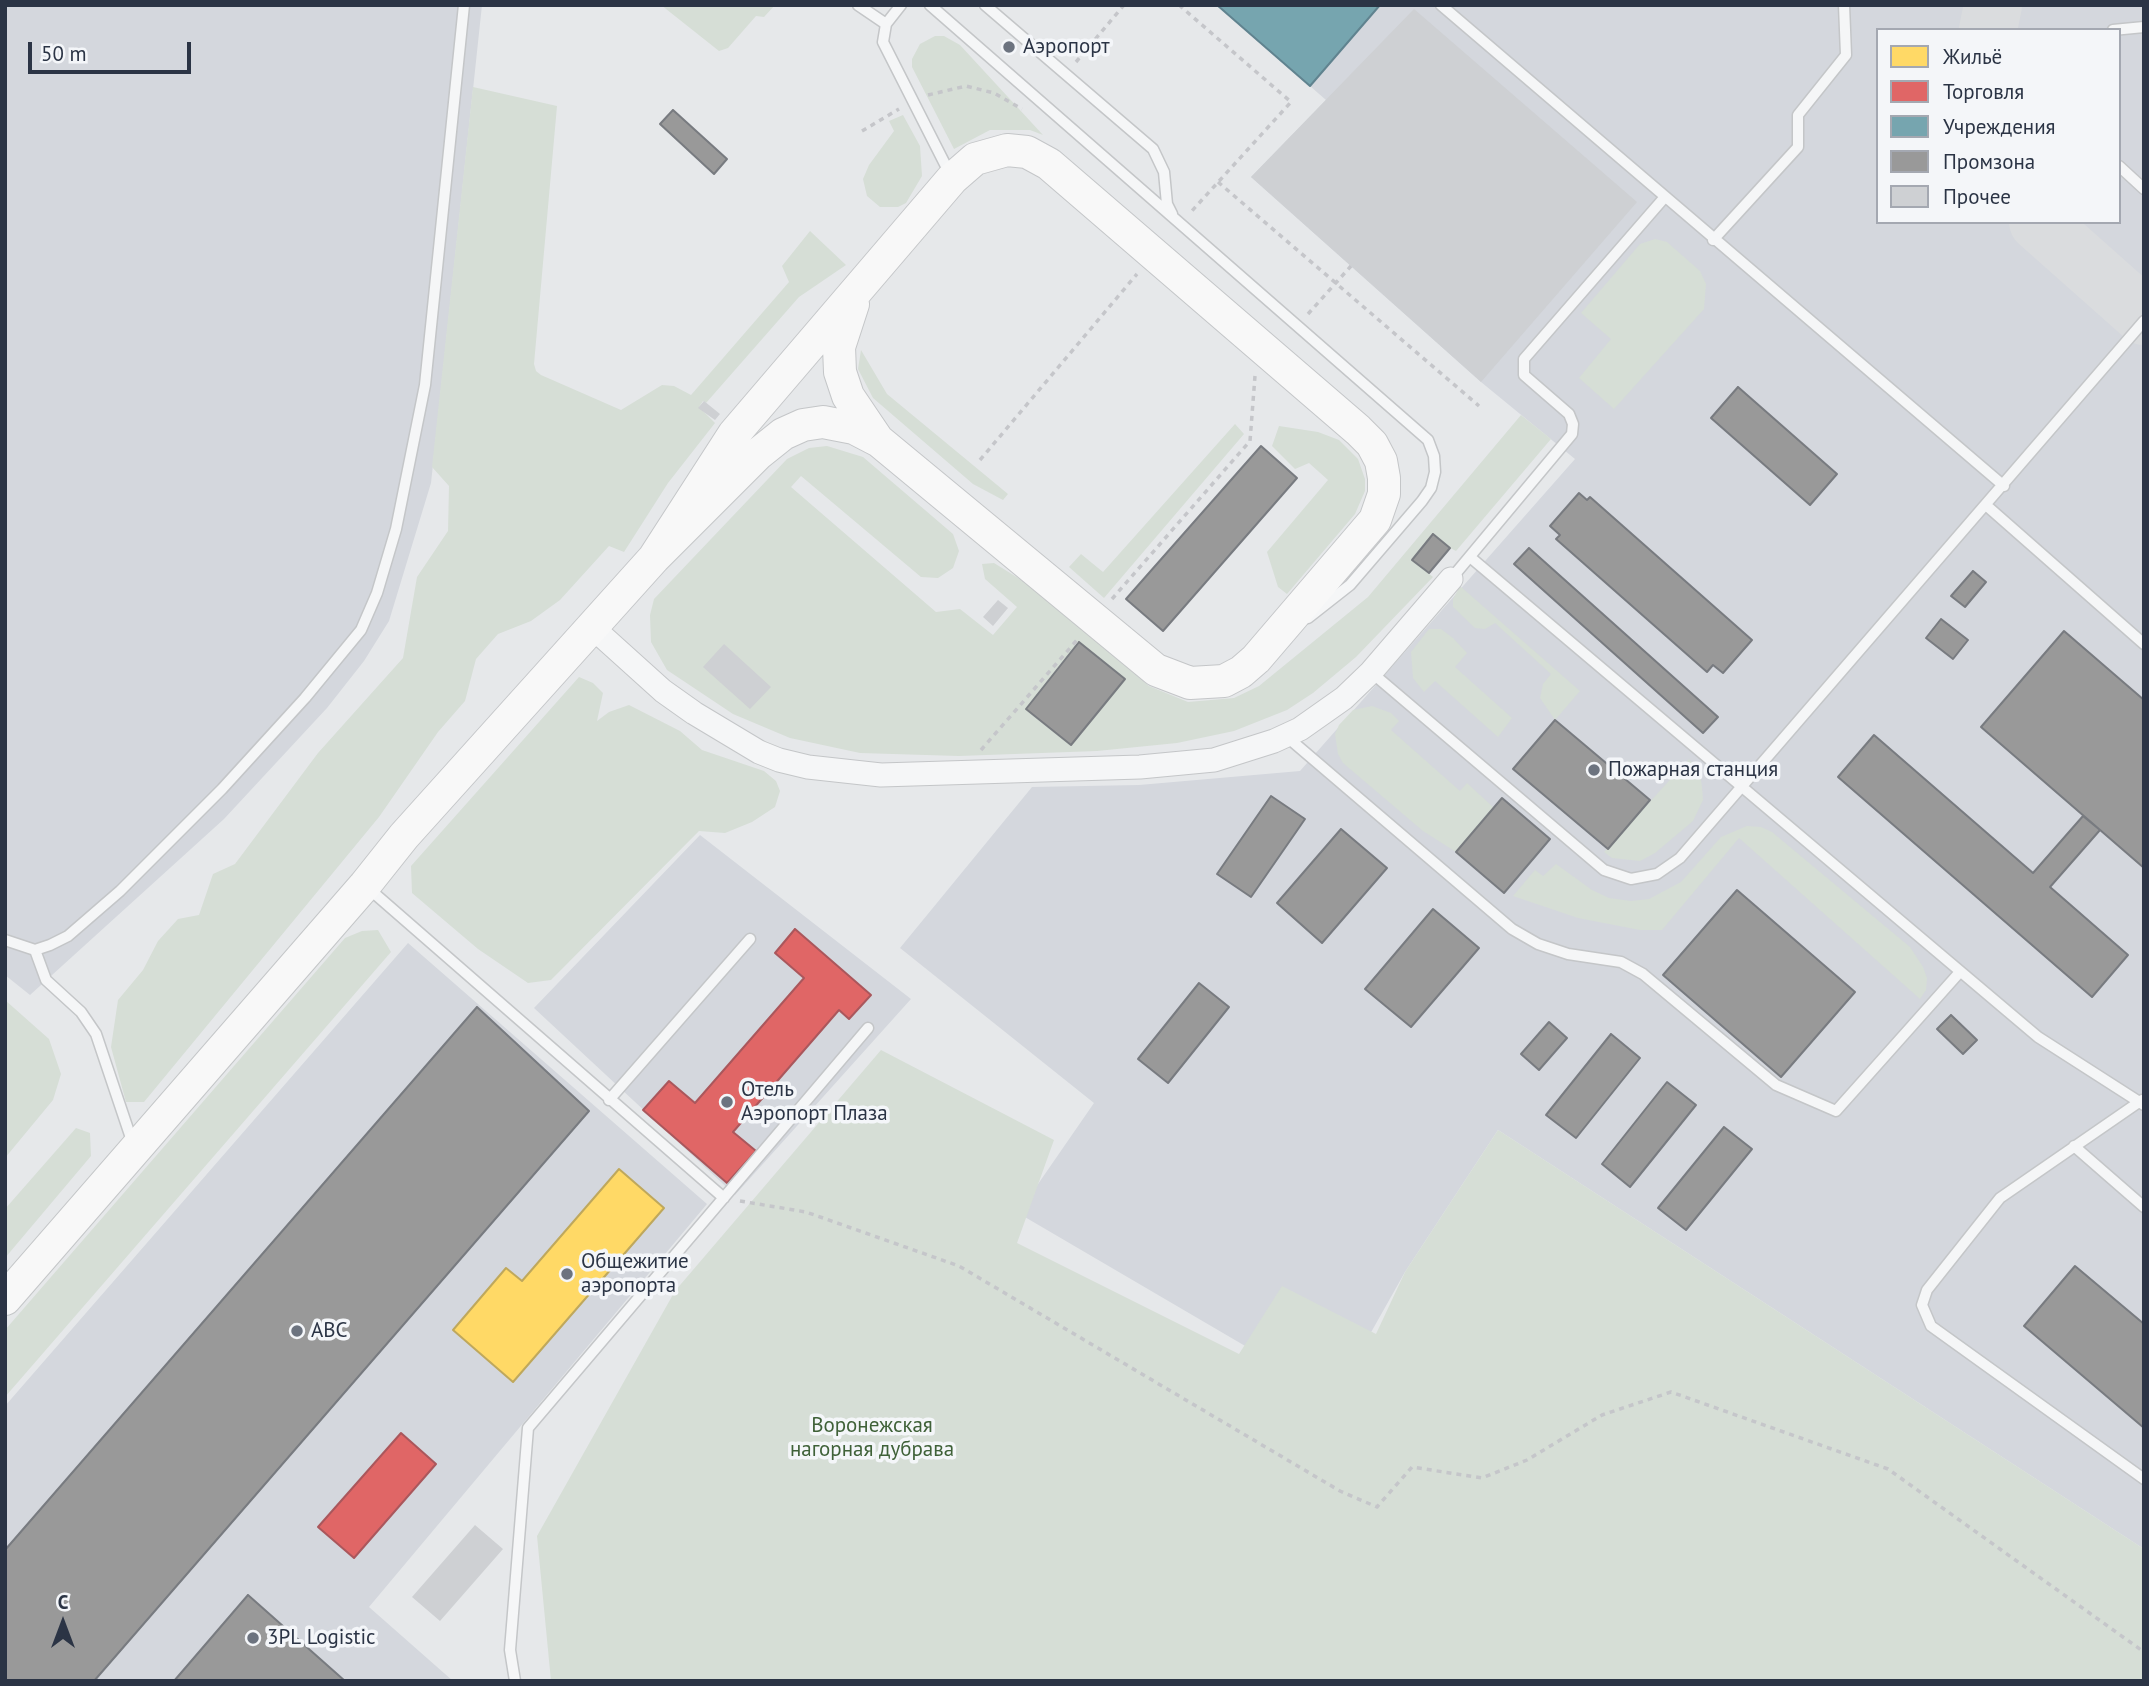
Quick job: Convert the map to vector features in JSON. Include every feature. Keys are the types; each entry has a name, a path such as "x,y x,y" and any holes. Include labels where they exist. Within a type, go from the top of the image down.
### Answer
{"main road":[{"path":"5,1299 365,885 404,836 654,558 758,454 783,434 803,425 823,422 854,428 879,441 1156,670 1190,683 1224,681 1241,672 1256,659 1375,520 1384,494 1381,461 1372,444 1358,430 1049,164 1027,152 992,152 975,159 952,178 734,434 654,558"},
{"path":"860,287 839,348 840,372 848,396 879,441"}],"street":[{"path":"592,627 663,691 694,713 759,752 808,767 881,775 1180,764 1246,751 1286,736 1321,716 1371,673 1451,579"}],"lane":[{"path":"5,940 35,950 68,936 120,891 213,799 342,655 367,616 396,529 425,385 464,5"},
{"path":"858,5 886,24"},
{"path":"930,5 1428,440 1434,456 1435,472 1431,488 1350,585 1256,659"},
{"path":"985,5 1153,149 1164,172 1167,204 1180,223"},
{"path":"1441,5 2004,486"},
{"path":"1713,240 1798,147 1798,115 1846,55 1844,5"},
{"path":"901,7 886,24 883,42 952,178"},
{"path":"2121,29 2144,27"},
{"path":"2121,168 2144,189"},
{"path":"1451,579 1573,429 1569,414 1524,375 1524,359 1664,198"},
{"path":"1371,673 1576,847 1617,876 1643,877 1670,867 1987,506 2144,321"},
{"path":"1987,506 2144,644"},
{"path":"1470,557 2038,1038 2142,1102 2000,1198 1927,1290 1923,1313 1931,1326 2144,1479"},
{"path":"1286,736 1511,929 1558,951 1621,962 1643,974 1776,1085 1836,1111 1959,973"},
{"path":"365,885 724,1198"},
{"path":"609,1100 750,939"},
{"path":"35,950 46,980 81,1012 96,1034 134,1150"},
{"path":"515,1681 510,1650 528,1428 868,1028"},
{"path":"2074,1146 2144,1207"}],"path":[{"path":"1179,5 1291,103 1180,223"},
{"path":"862,131 940,90 966,86 1012,101 1030,116"},
{"path":"1218,182 1479,405"},
{"path":"979,460 1154,254"},
{"path":"981,751 1250,441 1255,374"},
{"path":"724,1198 806,1212 959,1266 1340,1492 1377,1507 1412,1467 1482,1478 1527,1461 1602,1415 1671,1392 1888,1469 2144,1652"}],"shaded area":[{"path":"5,5 482,5 431,483 389,621 364,661 327,708 224,819 30,995 5,975"},
{"path":"1217,5 2144,5 2144,1549 1498,1130 1405,1272 1334,1398 1018,1213 1094,1103 900,948 1032,787 1139,785 1300,771 1575,459 1481,382 1251,177 1326,100"},
{"name":"Отель Аэропорт Плаза","path":"700,835 911,999 735,1195 534,1008"},
{"path":"408,943 707,1204 369,1607 453,1681 5,1681 5,1406"}],"green space":[{"path":"661,5 775,5 764,17 756,16 728,48 719,51"},
{"path":"935,36 944,36 960,45 1043,135 1030,130 990,130 954,149 912,67 912,59 920,44"},
{"path":"473,87 557,106 534,364 541,375 621,410 662,385 674,386 691,395 789,282 782,266 810,231 846,265 799,297 706,403 703,401 699,407 715,423 668,483 624,552 609,546 560,600 531,621 498,634 476,659 465,701 438,732 379,817 144,1102 126,1102 111,1047 118,1000 143,970 158,941 178,919 199,915 213,874 235,864 318,753 403,658 417,577 448,531 449,486 432,467"},
{"path":"903,115 920,146 922,176 906,203 898,207 880,207 867,196 863,179 869,165 894,131 889,121"},
{"path":"1655,239 1667,242 1700,271 1706,284 1704,309 1614,409 1579,378 1611,339 1581,313 1640,244"},
{"path":"861,350 887,394 1008,494 1003,500 973,484 873,398 858,369"},
{"path":"1521,415 1551,439 1456,551 1450,548 1412,560 1433,577 1356,657 1313,693 1287,710 1234,731 1177,743 1097,751 959,756 860,753 790,738 733,714 667,670 651,642 650,615 654,599 787,459 809,448 827,446 863,457 953,534 959,551 953,568 938,578 921,577 801,476 791,487 936,612 960,609 993,635 1017,607 985,579 982,564 994,563 1031,586 1149,686 1188,702 1234,698 1259,686 1368,597"},
{"path":"1235,424 1244,434 1104,598 1069,567 1081,554 1103,572"},
{"path":"1279,426 1318,432 1339,440 1358,459 1365,479 1365,491 1355,514 1287,594 1278,587 1267,552 1328,480 1309,463 1295,469 1272,446"},
{"path":"1460,586 1580,691 1555,720 1540,698 1543,684 1551,674 1495,623 1485,629 1475,628 1453,607 1453,599"},
{"path":"1429,629 1441,629 1467,653 1455,667 1512,718 1498,737 1435,681 1424,692 1413,678 1411,652"},
{"path":"579,677 593,683 603,693 597,721 609,712 629,705 680,731 702,750 764,771 776,781 780,791 775,807 752,822 725,833 699,831 551,980 528,983 478,949 412,893 411,866"},
{"path":"1372,706 1391,713 1399,721 1391,730 1460,791 1467,783 1494,808 1456,852 1423,831 1343,763 1338,754 1335,734 1339,725 1353,710"},
{"path":"1689,759 1700,774 1703,800 1693,821 1655,853 1640,861 1612,858 1604,852"},
{"path":"1747,826 1761,827 1772,832 1910,947 1927,978 1926,990 1920,999 1739,838 1662,930 1640,930 1578,918 1513,896 1535,870 1543,876 1556,864 1592,890 1609,898 1631,901 1649,899 1681,882 1721,837"},
{"path":"378,930 391,952 5,1397 5,1330 345,938 362,931"},
{"path":"5,1000 49,1039 61,1074 53,1100 5,1158"},
{"name":"Воронежская нагорная дубрава","path":"881,1050 1054,1140 1017,1243 1239,1354 1282,1286 1376,1334 1405,1272 1498,1130 2144,1549 2144,1681 551,1681 537,1536 675,1291"},
{"path":"76,1128 90,1133 91,1156 5,1258 5,1209"}],"building: Жильё":[{"name":"Общежитие аэропорта","path":"619,1169 664,1208 513,1382 453,1330 506,1268 522,1281"}],"building: Торговля":[{"path":"795,929 871,995 849,1019 839,1010 733,1132 756,1151 727,1183 643,1110 669,1081 695,1103 804,978 775,953"},
{"path":"401,1433 436,1464 354,1558 318,1527"}],"building: Учреждения":[{"path":"1217,5 1380,5 1310,86"}],"building: Промзона":[{"path":"673,110 727,159 714,174 660,124"},
{"path":"1738,387 1837,474 1810,505 1711,418"},
{"path":"1261,446 1297,478 1163,631 1126,599"},
{"path":"1579,493 1587,500 1590,497 1752,640 1723,673 1713,665 1707,672 1556,539 1560,535 1550,526"},
{"path":"1433,534 1450,548 1429,573 1412,560"},
{"path":"1529,548 1718,717 1703,733 1514,564"},
{"path":"1973,571 1986,582 1965,607 1951,596"},
{"path":"1941,619 1968,640 1953,659 1926,638"},
{"path":"2064,631 2144,700 2144,868 1981,727"},
{"path":"1079,642 1125,679 1071,745 1026,709"},
{"path":"1555,720 1650,800 1608,849 1513,769"},
{"path":"1874,735 2033,873 2083,816 2100,830 2050,887 2128,955 2092,997 1838,777"},
{"path":"1271,796 1305,819 1251,897 1217,874"},
{"path":"1502,798 1550,839 1504,893 1456,852"},
{"path":"1341,829 1387,868 1322,943 1277,903"},
{"path":"1737,890 1855,992 1781,1077 1663,975"},
{"path":"1433,909 1479,948 1411,1027 1365,989"},
{"path":"1199,983 1229,1007 1168,1083 1138,1059"},
{"name":"ABC","path":"477,1007 589,1111 94,1681 5,1681 5,1550"},
{"path":"1951,1015 1977,1040 1963,1054 1937,1029"},
{"path":"1549,1022 1567,1038 1539,1070 1521,1054"},
{"path":"1611,1034 1640,1058 1576,1138 1546,1115"},
{"path":"1667,1082 1696,1105 1630,1187 1602,1164"},
{"path":"1724,1127 1752,1149 1686,1230 1658,1208"},
{"path":"2075,1266 2144,1324 2144,1428 2024,1326"},
{"name":"3PL Logistic","path":"248,1595 345,1681 174,1681"}],"building: Прочее":[{"path":"1414,9 1637,202 1481,382 1251,177"},
{"path":"704,401 720,414 715,420 698,408"},
{"path":"998,600 1008,608 993,626 983,617"},
{"path":"724,644 771,687 750,709 703,667"},
{"path":"475,1525 503,1549 440,1621 412,1597"}],"taxiway":[{"path":"1988,28 1993,5"},
{"path":"2040,224 2144,316"}],"place":[{"name":"Аэропорт","path":"1009,47"},
{"name":"Пожарная станция","path":"1594,770"},
{"name":"Отель Аэропорт Плаза","path":"727,1102"},
{"name":"Общежитие аэропорта","path":"567,1274"},
{"name":"ABC","path":"297,1331"},
{"name":"3PL Logistic","path":"253,1638"}]}
